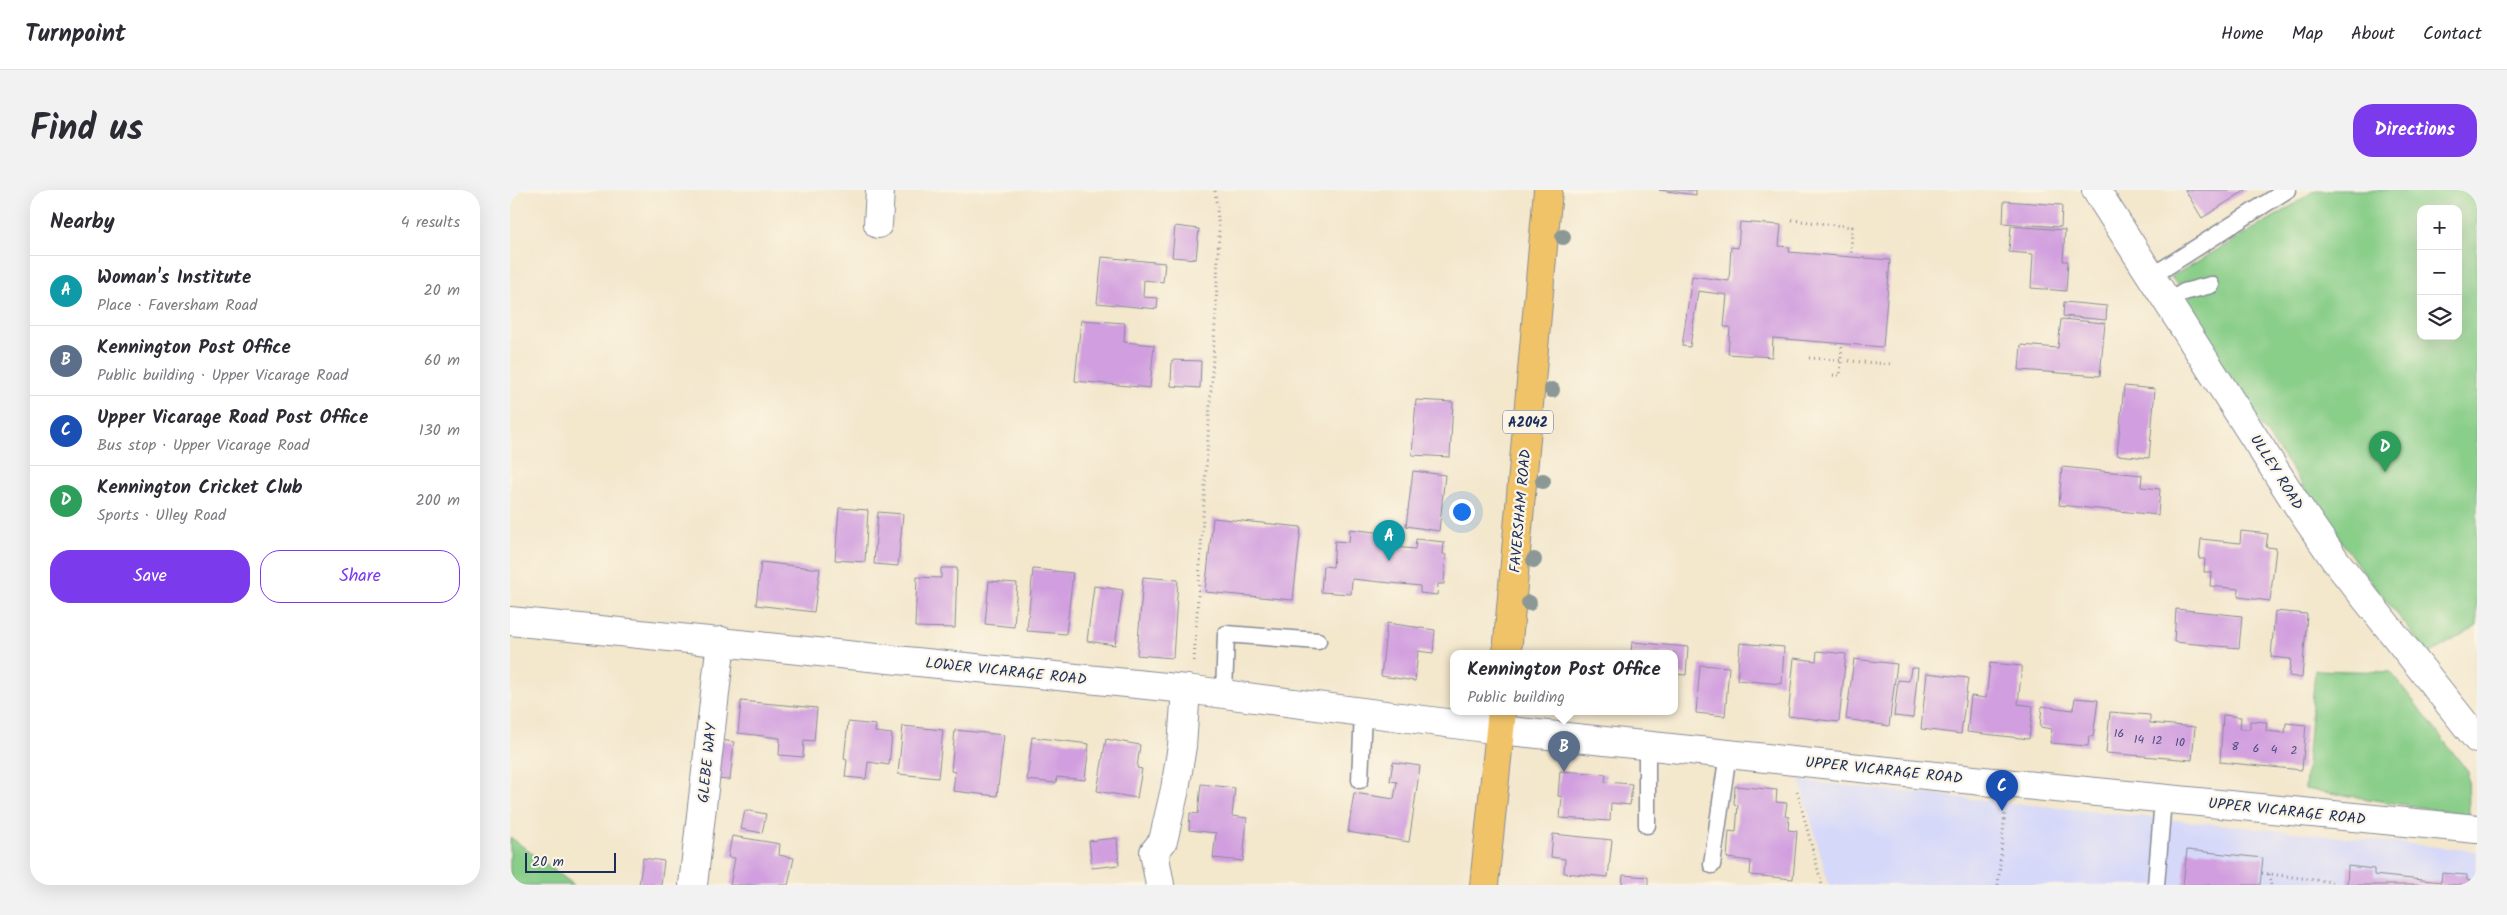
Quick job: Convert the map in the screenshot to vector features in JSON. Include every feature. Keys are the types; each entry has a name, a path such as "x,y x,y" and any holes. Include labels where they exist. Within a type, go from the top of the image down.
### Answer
{"main road":[{"name":"FAVERSHAM ROAD","path":"1507,650 1548,190"},
{"path":"1484,885 1501,720"}],"street":[{"path":"878,224 880,190"},
{"name":"ULLEY ROAD","path":"2096,190 2335,560 2477,739"},
{"name":"LOWER VICARAGE ROAD","path":"510,621 1189,690 1363,712 1501,720"},
{"name":"GLEBE WAY","path":"693,885 721,641"},
{"path":"1160,885 1154,852 1163,841 1175,790 1189,690"},
{"name":"UPPER VICARAGE ROAD","path":"1501,720 1647,745 2008,784 2477,829"}],"lane":[{"path":"2152,276 2286,190"},
{"path":"2168,302 2184,292 2211,285"},
{"path":"1224,695 1226,634 1318,641"},
{"path":"1360,780 1363,712"},
{"path":"1647,745 1647,825"},
{"path":"1712,865 1728,753"},
{"path":"2156,885 2163,799"}],"path":[{"path":"1189,690 1215,326 1219,229 1215,190"},
{"path":"1792,220 1852,227 1851,256"},
{"path":"1833,375 1840,376 1842,344"},
{"path":"1809,358 1890,364"},
{"path":"1788,760 1822,885"},
{"path":"1998,885 2008,784"},
{"path":"2262,873 2332,882"},
{"path":"2270,874 2272,885"}],"shaded area":[{"path":"1800,781 2477,851 2477,885 1829,885"}],"green space":[{"path":"2315,190 2477,190 2477,626 2429,654 2357,564 2229,379 2187,309 2184,292 2171,277 2284,211"},
{"path":"2315,670 2391,672 2468,772 2469,815 2305,789"},
{"path":"510,837 574,885 510,885"}],"building":[{"path":"1659,190 1696,190 1696,195"},
{"path":"2185,190 2246,190 2202,218"},
{"path":"2004,201 2062,205 2061,227 2003,223"},
{"path":"1740,222 1781,225 1779,246 1790,247 1789,252 1890,260 1883,347 1773,338 1772,357 1728,354 1730,327 1724,327 1727,295 1698,291 1690,347 1682,346 1692,276 1729,281 1731,247 1738,248"},
{"path":"1175,226 1199,229 1196,259 1172,257"},
{"path":"2011,226 2065,230 2063,261 2068,261 2066,291 2031,288 2033,254 2009,252"},
{"path":"1102,257 1165,263 1163,282 1144,280 1143,297 1158,298 1157,309 1097,303"},
{"path":"2064,302 2107,306 2106,320 2063,316"},
{"path":"2061,319 2105,323 2100,376 2019,370 2021,345 2058,348"},
{"path":"1081,320 1125,323 1124,342 1154,345 1150,388 1075,381"},
{"path":"1172,360 1201,361 1200,388 1171,386"},
{"path":"2124,386 2155,389 2149,458 2117,455"},
{"path":"1416,400 1453,402 1450,457 1412,455"},
{"path":"2062,467 2142,475 2141,487 2160,489 2158,515 2059,505"},
{"path":"1413,471 1445,475 1439,531 1406,526"},
{"path":"839,508 868,510 865,562 835,560"},
{"path":"878,512 903,514 898,566 874,564"},
{"path":"1213,518 1301,527 1293,600 1205,592"},
{"path":"1350,529 1384,533 1383,546 1415,549 1416,539 1444,542 1443,554 1446,555 1444,584 1438,584 1437,595 1420,593 1420,586 1352,579 1351,594 1321,592 1323,566 1333,567 1335,541 1349,542"},
{"path":"2241,531 2268,534 2266,547 2276,548 2270,601 2238,597 2239,589 2210,586 2211,572 2204,572 2205,559 2199,559 2201,539 2240,543"},
{"path":"761,562 820,569 814,612 756,605"},
{"path":"941,568 957,568 955,628 915,627 917,577 941,578"},
{"path":"1033,569 1073,573 1066,634 1027,631"},
{"path":"1143,577 1178,580 1173,658 1137,655"},
{"path":"989,581 1017,583 1014,627 985,624"},
{"path":"1094,586 1123,590 1115,645 1087,641"},
{"path":"2176,609 2242,616 2239,648 2174,642"},
{"path":"2275,611 2307,614 2302,678 2289,676 2291,659 2271,657"},
{"path":"1387,623 1435,630 1433,653 1418,651 1415,681 1381,676"},
{"path":"1632,642 1688,647 1686,675 1678,674 1678,650 1631,650"},
{"path":"1740,643 1784,647 1782,684 1737,680"},
{"path":"1817,651 1846,654 1839,722 1788,716 1794,658 1816,661"},
{"path":"1854,659 1897,664 1889,726 1846,719"},
{"path":"1990,663 2022,666 2018,704 2033,706 2029,739 1967,732 1971,696 1986,698"},
{"path":"1700,665 1729,667 1725,716 1696,713"},
{"path":"1911,668 1918,668 1913,718 1894,716 1898,680 1909,681"},
{"path":"1927,673 1968,678 1961,734 1921,729"},
{"path":"2075,698 2098,700 2093,737 2089,736 2088,746 2050,743 2052,729 2040,727 2042,706 2073,710"},
{"path":"741,701 817,708 814,741 804,740 803,757 779,755 780,738 738,733"},
{"path":"2110,712 2150,715 2150,723 2195,727 2192,760 2106,753"},
{"path":"2223,715 2241,717 2240,729 2250,729 2250,721 2267,722 2266,731 2285,733 2286,723 2306,725 2302,770 2220,762"},
{"path":"848,722 876,725 875,732 892,734 889,765 868,762 866,779 845,777 847,760 844,759"},
{"path":"903,726 943,730 938,778 898,774"},
{"path":"955,730 1004,735 997,796 953,791 955,772 951,771"},
{"path":"1032,737 1089,744 1085,780 1057,777 1056,783 1027,780"},
{"path":"1106,739 1140,745 1137,768 1142,769 1137,798 1097,791"},
{"path":"720,740 734,742 730,780 715,779"},
{"path":"1393,762 1420,766 1409,842 1348,832 1354,793 1394,799 1397,782 1390,781"},
{"path":"1560,771 1606,774 1605,782 1632,784 1630,805 1611,803 1610,821 1560,818 1562,797 1558,796"},
{"path":"1201,784 1235,788 1232,816 1247,818 1243,861 1213,858 1216,833 1189,830 1190,813 1198,814"},
{"path":"1735,786 1777,790 1776,802 1787,803 1785,816 1789,817 1788,830 1797,831 1793,879 1750,875 1751,861 1727,858 1729,831 1736,832 1738,805 1734,804"},
{"path":"745,810 766,814 762,833 741,829"},
{"path":"1553,834 1612,840 1608,877 1564,873 1565,859 1551,857"},
{"path":"732,836 780,844 779,855 794,858 788,885 730,885 735,858 728,857"},
{"path":"1117,838 1119,865 1092,868 1089,841"},
{"path":"2187,850 2263,858 2260,885 2183,885"},
{"path":"643,858 664,861 661,885 639,885"},
{"path":"2348,866 2374,869 2374,875 2441,882 2442,873 2467,875 2467,880 2477,881 2477,885 2347,885"},
{"path":"1623,875 1648,877 1648,885 1622,885"}],"place":[{"name":"Kennington Cricket Club","path":"2385,472"},
{"name":"Woman's Institute","path":"1389,561"},
{"name":"Kennington Post Office","path":"1564,772"},
{"name":"Upper Vicarage Road Post Office","path":"2002,811"}]}
